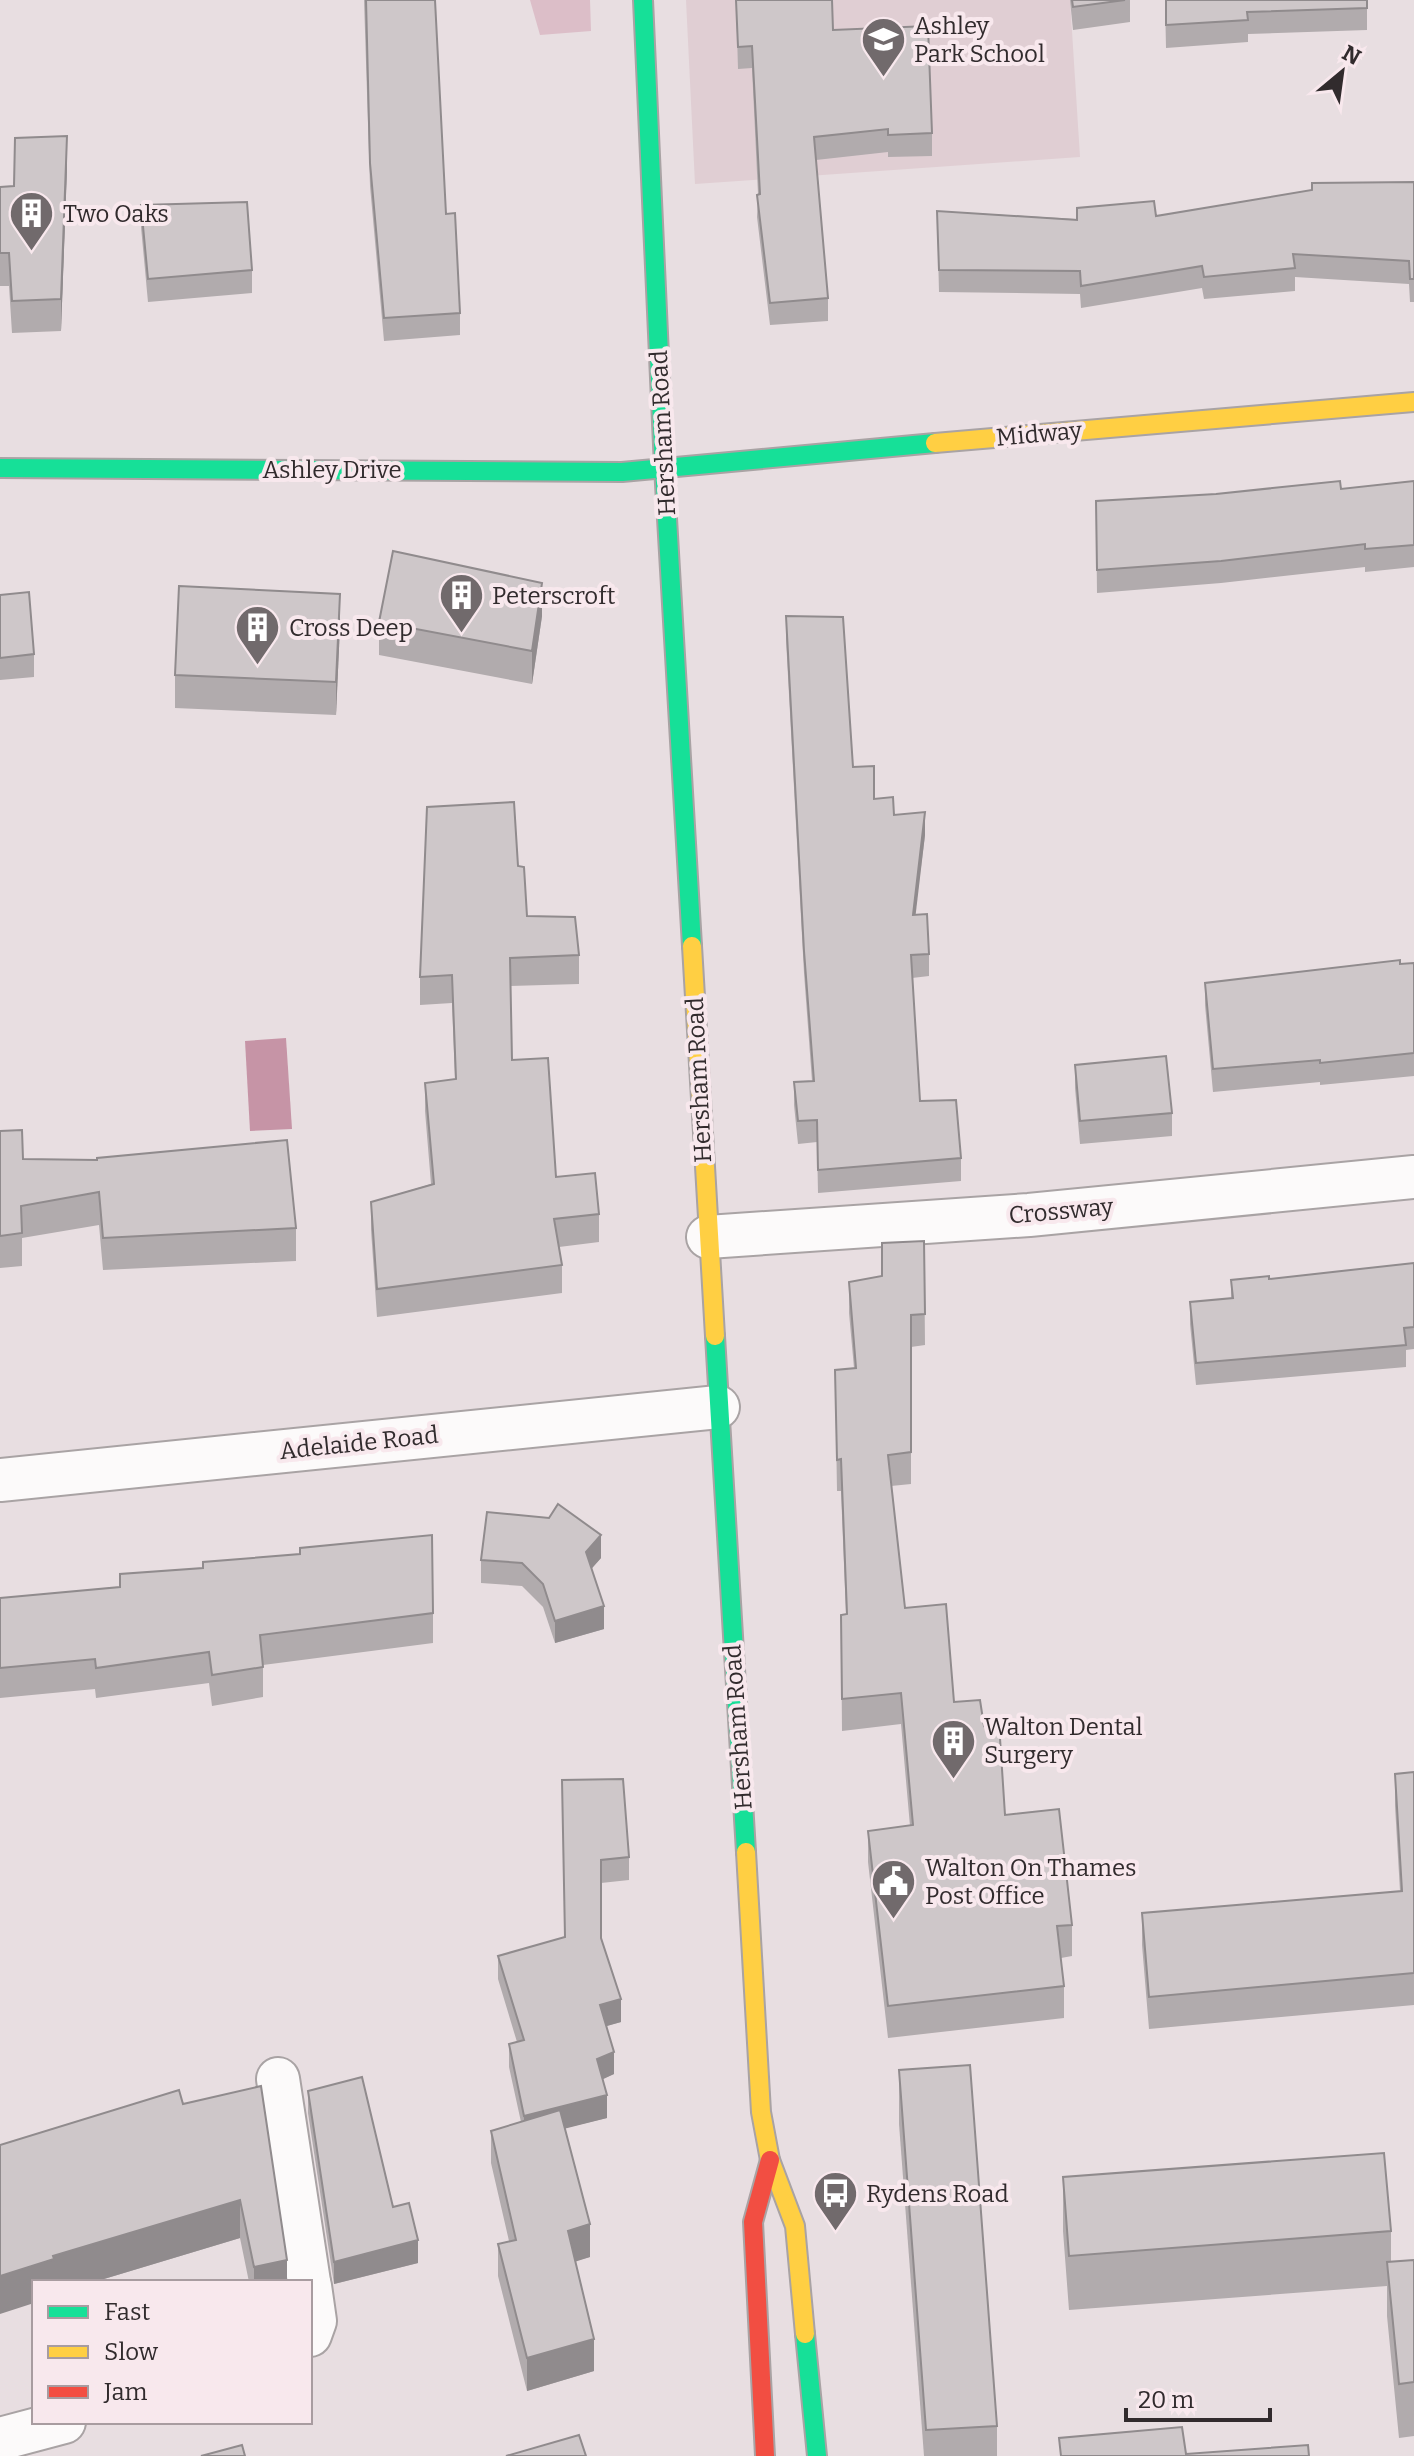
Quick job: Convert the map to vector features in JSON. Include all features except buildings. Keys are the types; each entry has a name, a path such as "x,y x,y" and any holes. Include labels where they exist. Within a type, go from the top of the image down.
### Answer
{"main road":[{"name":"Hersham Road","path":"643,0 664,467 759,2083 770,2160 795,2226 817,2456"},
{"name":"Midway","path":"664,467 1414,402"},
{"name":"Ashley Drive","path":"0,468 622,472 664,467"},
{"name":"Hersham Road","path":"765,2456 753,2222 770,2160"}],"street":[{"name":"Crossway","path":"708,1237 1029,1215 1414,1177"},
{"name":"Adelaide Road","path":"0,1480 718,1407"},
{"path":"278,2079 309,2280"},
{"path":"312,2299 315,2321 312,2329"},
{"path":"0,2439 56,2424"}],"shaded area":[{"path":"530,0 590,0 591,31 540,35"},
{"name":"Ashley Park School","path":"686,0 1070,0 1080,157 695,184"},
{"path":"286,1038 292,1129 250,1131 245,1041"}],"traffic: fast":[{"path":"643,0 664,467 692,946"},
{"path":"0,468 622,472 935,443"},
{"path":"715,1336 746,1852"},
{"path":"805,2334 817,2456"}],"traffic: slow":[{"path":"935,443 1414,402"},
{"path":"692,946 715,1336"},
{"path":"746,1852 761,2112 770,2160 795,2226 805,2334"}],"traffic: jam":[{"path":"765,2456 753,2222 770,2160"}],"place":[{"name":"Ashley Park School","path":"883,79"},
{"name":"Two Oaks","path":"32,253"},
{"name":"Peterscroft","path":"461,635"},
{"name":"Cross Deep","path":"258,667"},
{"name":"Walton Dental Surgery","path":"953,1780"},
{"name":"Walton On Thames Post Office","path":"894,1921"},
{"name":"Rydens Road","path":"835,2233"}]}
